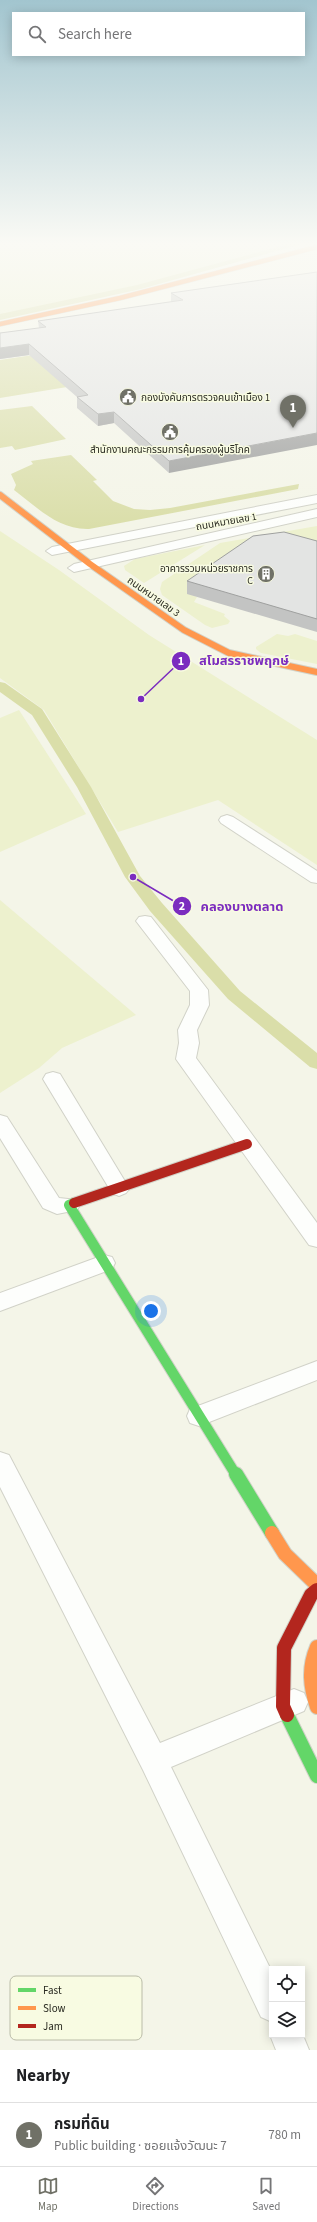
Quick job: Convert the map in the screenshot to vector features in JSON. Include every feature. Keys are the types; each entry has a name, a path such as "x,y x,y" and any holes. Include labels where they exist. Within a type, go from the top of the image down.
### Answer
{"street":[{"name":"ถนนหมายเลข 3","path":"0,495 68,547 88,570 180,628 212,646 229,653 317,672"},
{"name":"ถนนหมายเลข 1","path":"49,549 113,539 317,498"},
{"name":"ถนนหมายเลข 1","path":"134,534 216,523 317,504"},
{"name":"ถนนหมายเลข 1","path":"153,551 227,532 317,513"},
{"name":"ถนนหมายเลข 1","path":"68,564 88,570 112,559 317,519"},
{"path":"112,559 97,552 95,548 113,539"},
{"path":"49,549 68,564"},
{"path":"227,820 317,878"},
{"path":"144,921 200,990 203,999 201,1005 191,1018 187,1030 188,1044 186,1059 317,1239"},
{"path":"53,1079 119,1188"},
{"path":"0,1122 51,1203 57,1206 69,1205 247,1144"},
{"path":"69,1205 285,1554 317,1585"},
{"path":"0,1302 104,1262"},
{"path":"199,1416 317,1370"},
{"path":"2,1469 153,1760 270,2002"},
{"path":"317,1590 311,1595 284,1648 283,1706 317,1776"},
{"path":"153,1760 283,1706 314,1702 310,1659 317,1647"},
{"path":"287,2038 293,2050"}],"shaded area":[{"path":"147,338 231,338 67,387 0,398 0,360"},
{"path":"32,406 66,439 15,450 12,446 0,448 0,410"},
{"path":"71,455 97,480 93,481 113,501 134,509 150,510 170,508 299,484 298,489 89,529 78,528 67,526 58,522 14,490 16,485 11,474 33,464 31,461"},
{"path":"317,526 317,554 187,593 197,597 194,602 225,614 224,616 230,621 228,624 212,628 205,625 162,595 160,589 162,582 220,543"},
{"path":"0,531 59,570 149,635 317,740 317,865 218,800 118,832 44,710 0,678"},
{"path":"205,545 144,583 125,570 124,566 135,559"},
{"path":"277,634 288,636 295,634 317,641 317,664 261,653 256,649 256,647"},
{"path":"19,710 86,814 0,852 0,718"},
{"path":"0,900 136,1015 62,1048 39,1068 0,1093"}],"building":[{"path":"0,338 317,338 317,433 169,461 114,412 98,414 77,397 88,395 29,344 0,348"},
{"name":"อาคารรวมหน่วยราชการ C","path":"284,532 317,541 317,619 187,581 253,536"}],"waterway":[{"path":"0,686 37,712 84,787 133,877 156,907 234,995 317,1063"}],"traffic: fast":[{"path":"74,1203 69,1205 272,1533"},
{"path":"287,1715 317,1776"}],"traffic: slow":[{"path":"0,495 90,564 184,630 229,653 317,672"},
{"path":"272,1533 285,1554 317,1585"},
{"path":"317,1647 310,1670 312,1692 317,1707"}],"traffic: jam":[{"path":"74,1203 247,1144"},
{"path":"287,1715 283,1706 284,1648 311,1595 317,1590"}],"place":[{"name":"กองบังคับการตรวจคนเข้าเมือง 1","path":"128,397"},
{"name":"กรมที่ดิน","path":"293,428"},
{"name":"สำนักงานคณะกรรมการคุ้มครองผู้บริโภค","path":"170,432"},
{"name":"อาคารรวมหน่วยราชการ C","path":"266,574"},
{"name":"สโมสรราชพฤกษ์","path":"141,699"},
{"name":"คลองบางตลาด","path":"133,877"}]}
